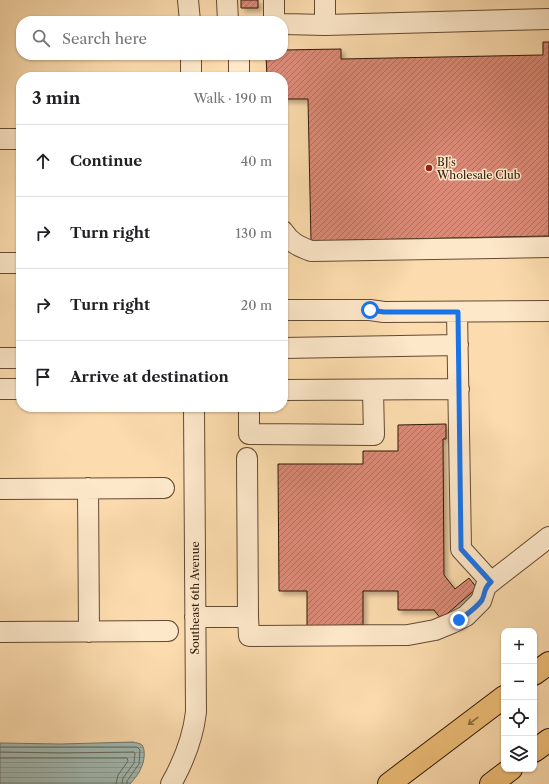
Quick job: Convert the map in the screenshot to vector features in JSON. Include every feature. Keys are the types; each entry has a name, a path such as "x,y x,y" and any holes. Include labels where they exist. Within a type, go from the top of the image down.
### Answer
{"highway":[{"path":"537,672 549,663"},
{"path":"389,784 501,699"},
{"path":"537,749 549,740"},
{"path":"491,784 507,772"}],"street":[{"path":"188,0 190,16"},
{"path":"227,0 228,16"},
{"path":"274,0 274,16"},
{"path":"325,0 325,25"},
{"path":"288,24 325,25 549,19"},
{"path":"190,60 191,72"},
{"path":"239,60 239,72"},
{"path":"0,139 16,139"},
{"path":"288,239 299,247 311,251 549,247"},
{"path":"0,263 16,263"},
{"path":"288,310 370,310 384,312 549,311"},
{"path":"458,312 461,549 491,582"},
{"path":"288,348 458,345"},
{"path":"0,358 16,358"},
{"path":"0,389 16,389"},
{"path":"288,390 459,389"},
{"path":"249,412 248,434 374,435 373,390"},
{"name":"Southeast 6th Avenue","path":"171,784 182,764 189,744 194,726 196,697 194,412"},
{"path":"247,458 248,636 408,635 435,630 452,624 466,616 482,601 486,586 549,537"},
{"path":"88,488 89,632"},
{"path":"0,489 164,488"},
{"path":"195,617 248,617"},
{"path":"0,632 168,631"}],"water":[{"path":"133,742 142,745 144,756 140,770 130,784 0,784 0,743 61,744"}],"building":[{"path":"241,0 258,0 258,8 241,8"},
{"name":"BJ's Wholesale Club","path":"543,42 549,42 549,236 311,241 308,99 288,99 288,72 267,72 266,60 288,60 288,50 341,49 341,59 543,55"},
{"path":"446,424 446,439 443,439 444,575 455,589 469,578 477,588 441,619 434,610 398,610 398,591 363,591 363,625 307,626 307,591 279,591 278,464 363,464 363,451 398,451 398,425"}],"place":[{"name":"BJ's Wholesale Club","path":"429,168"}],"route":[{"path":"370,310 384,312 458,312 461,549 491,582 486,586 482,601 466,616 459,620"}]}
